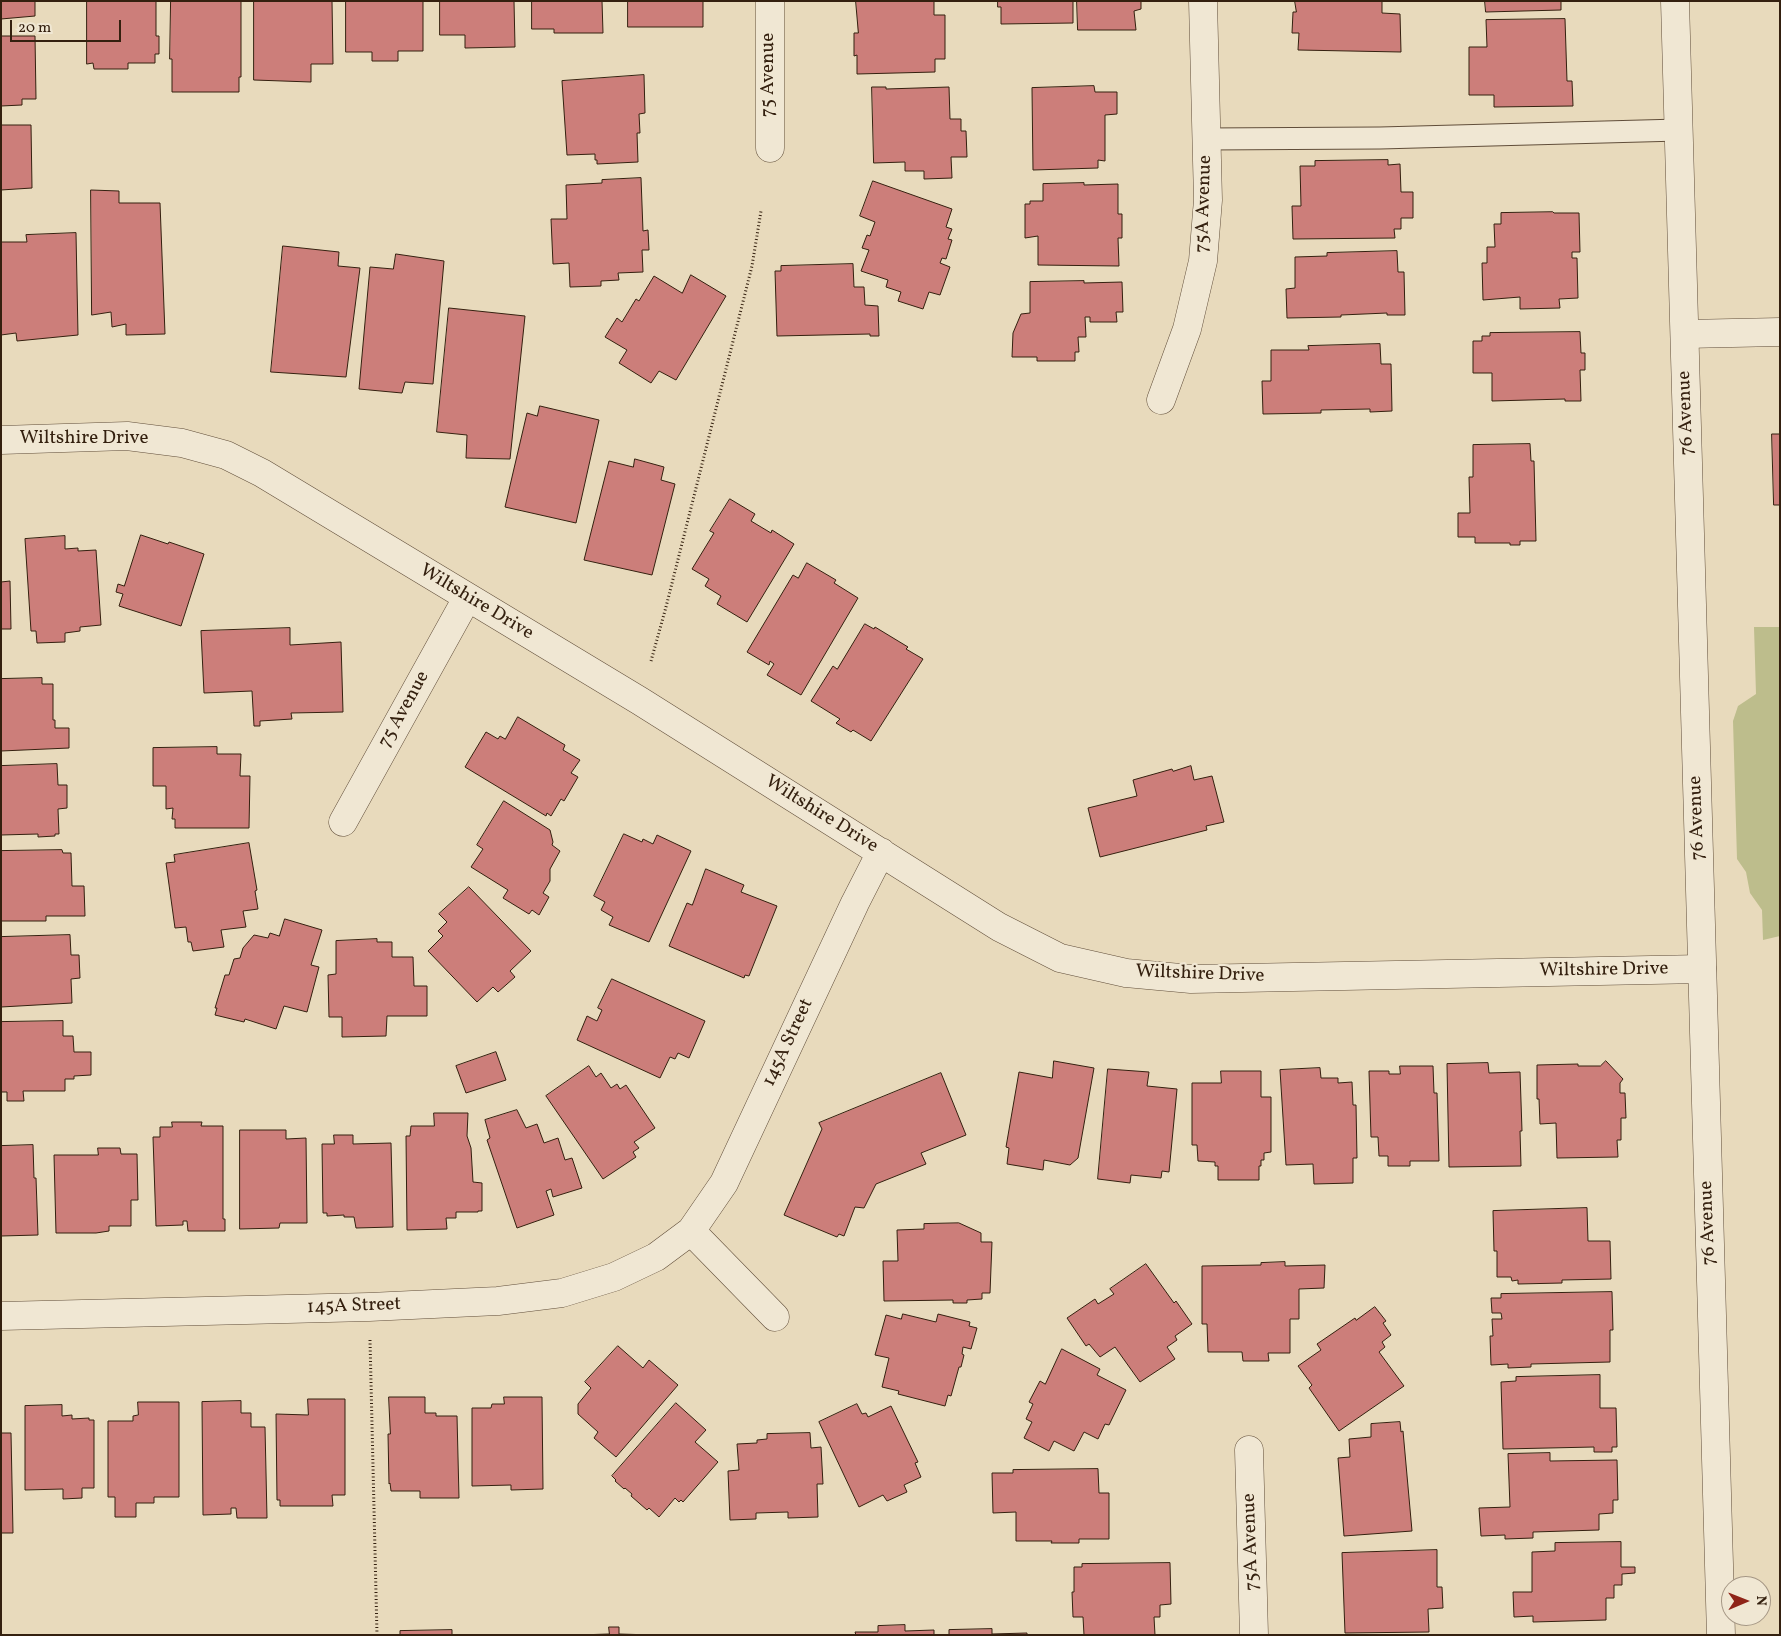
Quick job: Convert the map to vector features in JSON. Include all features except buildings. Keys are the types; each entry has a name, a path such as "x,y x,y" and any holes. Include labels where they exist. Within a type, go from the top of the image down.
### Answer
{"street":[{"name":"75 Avenue","path":"770,1 770,148"},
{"name":"75A Avenue","path":"1161,400 1187,329 1204,261 1208,200 1203,1"},
{"name":"76 Avenue","path":"1676,1 1720,1635"},
{"path":"1685,334 1780,332"},
{"name":"Wiltshire Drive","path":"1,440 127,436 182,443 226,455 262,473 640,701 999,927 1060,958 1126,973 1191,979 1702,969"},
{"name":"75 Avenue","path":"343,822 467,598"},
{"name":"145A Street","path":"1,1316 498,1301 562,1293 614,1277 656,1257 691,1231 724,1183 854,903 881,852"},
{"path":"691,1231 775,1316"},
{"name":"75A Avenue","path":"1249,1450 1254,1635"}],"lane":[{"path":"1206,139 1380,138 1679,130"}],"path":[{"path":"651,661 752,266 761,211"},
{"path":"369,1306 377,1635"}],"green space":[{"path":"1754,627 1780,627 1780,936 1763,940 1762,910 1750,893 1746,872 1737,859 1733,721 1738,706 1756,694"}]}
